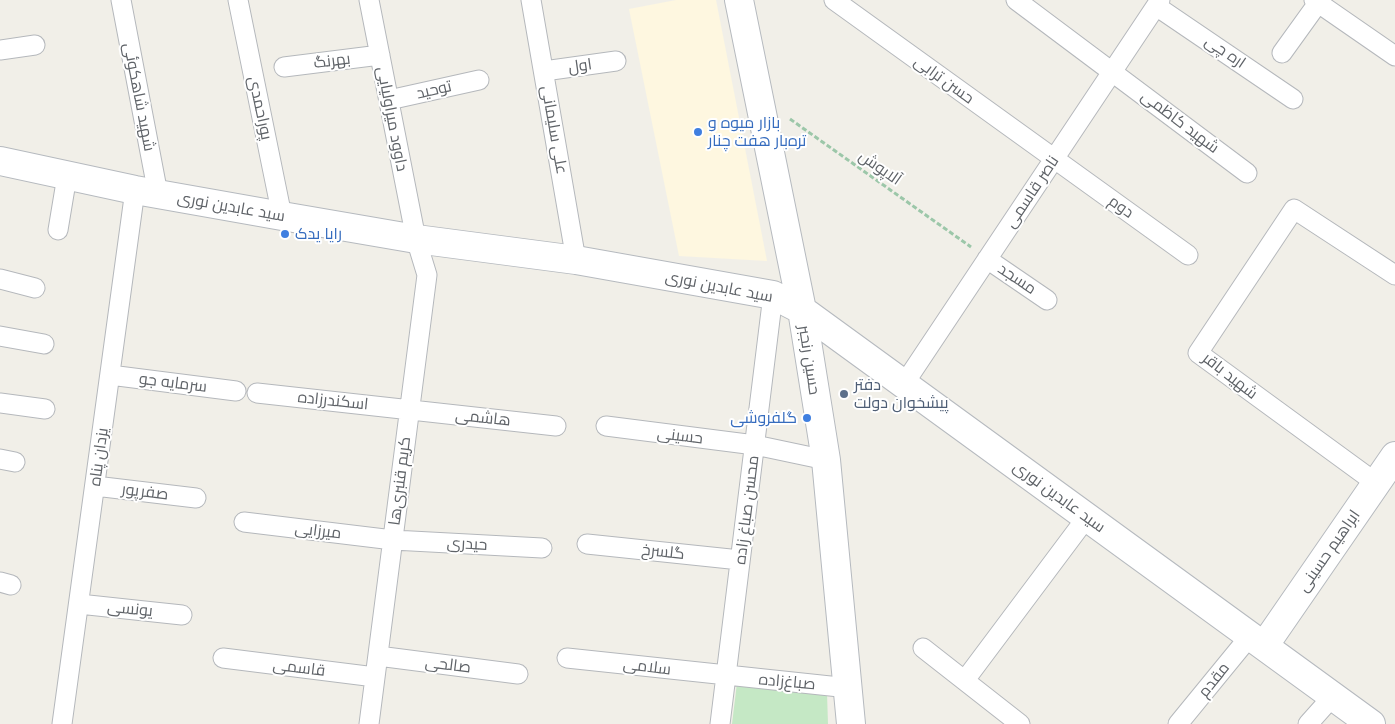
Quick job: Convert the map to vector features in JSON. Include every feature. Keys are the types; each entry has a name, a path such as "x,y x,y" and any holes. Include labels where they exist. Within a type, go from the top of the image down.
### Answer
{"main road":[{"name":"حسین رنجبر","path":"739,0 802,310 826,460 851,724"},
{"name":"سید عابدین نوری","path":"0,161 147,192 282,216 416,239 576,260 773,295 802,310 1371,724"},
{"name":"ابراهیم حسینی","path":"1257,641 1395,456"}],"street":[{"name":"شهید شاهکوئی","path":"120,0 147,192"},
{"name":"پوراحمدی","path":"238,0 282,216"},
{"name":"داوود میراولیایی","path":"369,0 416,239"},
{"name":"علی سلیمانی","path":"531,0 576,260"},
{"name":"حسن ترابی","path":"834,0 1053,160"},
{"name":"شهید کاظمی","path":"1016,0 1036,6 1112,72 1247,172"},
{"path":"1282,53 1316,2 1395,56"},
{"name":"ناصر قاسمی","path":"904,384 1158,3"},
{"name":"اره چی","path":"1158,3 1293,98"},
{"path":"0,50 35,45"},
{"name":"بهرنگ","path":"284,67 380,55"},
{"name":"اول","path":"544,71 616,61"},
{"name":"توحید","path":"389,100 479,80"},
{"name":"دوم","path":"1053,160 1188,255"},
{"path":"58,230 67,176"},
{"name":"یزدان پناه","path":"62,724 110,375 147,192"},
{"name":"شهید باقر","path":"1376,483 1198,354 1294,209 1395,275"},
{"name":"کریم قنبری‌ها","path":"369,724 427,275 416,239"},
{"name":"مسجد","path":"987,259 1047,300"},
{"path":"0,279 35,288"},
{"name":"محسن صباغ زاده","path":"720,724 773,295"},
{"path":"0,336 44,344"},
{"name":"سرمایه جو","path":"110,375 236,391"},
{"name":"اسکندرزاده","path":"257,393 410,410"},
{"path":"0,403 45,409"},
{"name":"هاشمی","path":"410,410 556,426"},
{"name":"حسینی","path":"606,426 754,445"},
{"path":"754,445 826,460"},
{"name":"صفرپور","path":"95,486 196,498"},
{"path":"964,680 1087,517"},
{"name":"میرزایی","path":"244,522 393,540"},
{"name":"حیدری","path":"393,540 542,548"},
{"name":"گلسرخ","path":"586,544 740,560"},
{"name":"یونسی","path":"79,604 182,615"},
{"name":"مقدم","path":"1178,724 1257,641"},
{"path":"923,648 1020,724"},
{"name":"صالحی","path":"378,656 518,674"},
{"name":"قاسمی","path":"223,658 375,677"},
{"name":"سلامی","path":"567,658 726,676"},
{"name":"صباغ‌زاده","path":"726,676 849,688"},
{"path":"1308,724 1333,696"}],"path":[{"name":"آلاپوش","path":"759,97 987,259"}],"shaded area":[{"name":"بازار میوه و تره‌بار هفت چنار","path":"676,0 716,0 767,261 679,256 629,9"}],"green space":[{"path":"737,683 827,693 828,724 732,724"}],"place":[{"name":"بازار میوه و تره‌بار هفت چنار","path":"698,132"},
{"name":"رایا یدک","path":"285,234"},
{"name":"دفتر پیشخوان دولت","path":"844,394"},
{"name":"گلفروشی","path":"807,418"}]}
